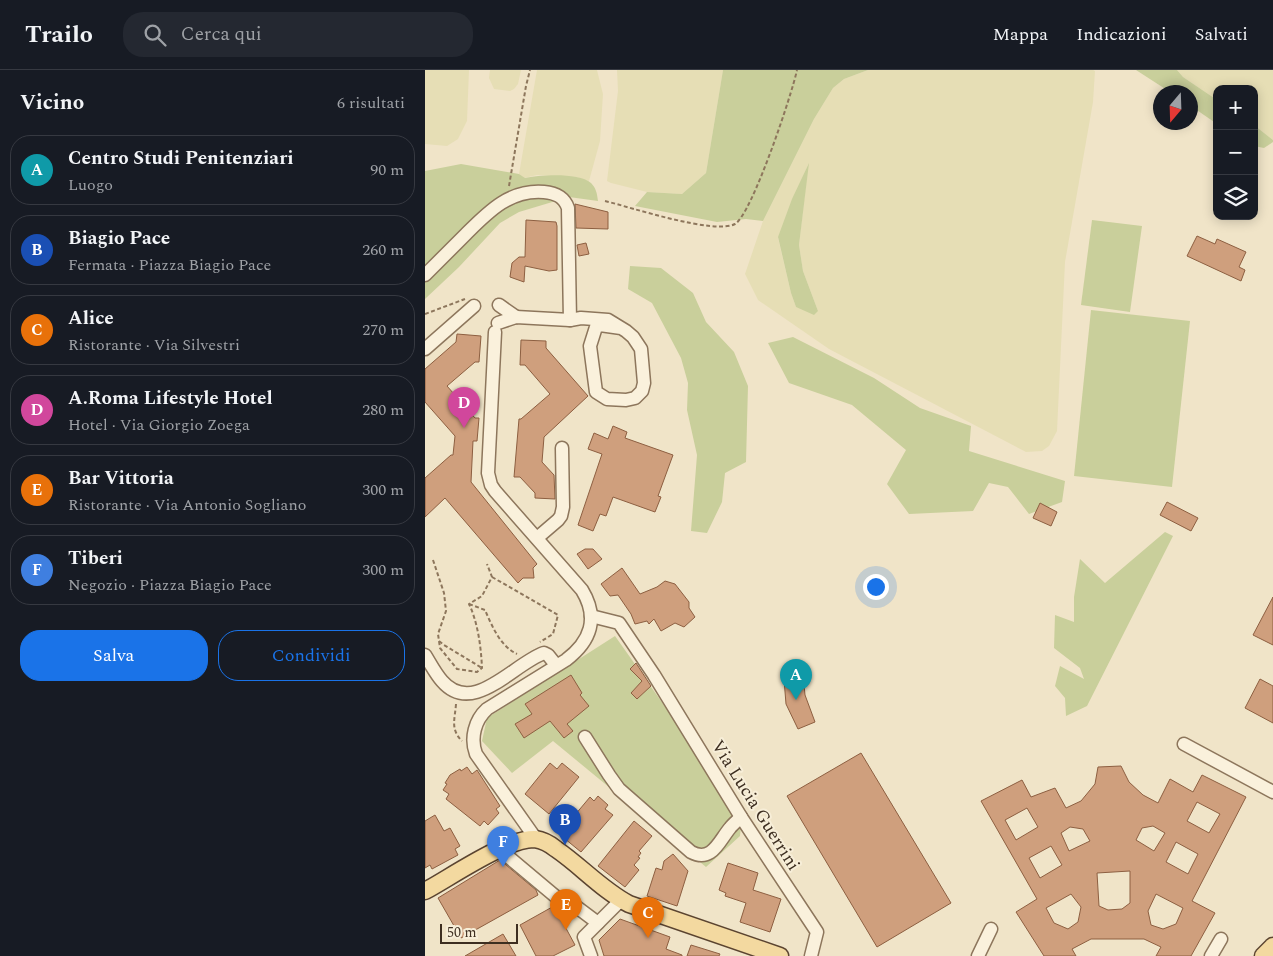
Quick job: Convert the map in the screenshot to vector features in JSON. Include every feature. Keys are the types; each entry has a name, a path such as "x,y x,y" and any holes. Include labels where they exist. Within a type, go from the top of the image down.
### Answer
{"main road":[{"path":"425,891 499,849 522,841 537,840 556,849 621,900 780,956"},
{"path":"1263,956 1273,946"}],"street":[{"path":"425,275 493,208 507,199 517,194 532,192 553,194 564,200 567,208 570,320"},
{"path":"425,349 471,302"},
{"path":"499,305 516,317"},
{"path":"537,840 477,754 473,740 477,723 480,716 487,709 566,660 580,647 589,631 591,616 589,605 581,590 495,491 489,479 488,449 496,328 516,317 605,320 633,337 642,353 644,386 640,394 635,398 626,400 607,399 598,395 594,387 590,346 583,330 570,320"},
{"path":"590,346 596,327 621,328"},
{"path":"537,538 558,520 562,512 562,448"},
{"name":"Via Lucia Guerrini","path":"591,616 619,623 654,674 741,817 817,932 811,956"},
{"path":"425,654 445,684 465,694 481,691 544,653 548,655 556,666"},
{"path":"585,737 619,788 696,855 702,856 712,852 731,826 741,817"},
{"path":"1185,744 1273,792"},
{"path":"499,849 561,902 574,905 598,923"},
{"path":"591,956 584,937 621,900"},
{"path":"979,956 991,929"},
{"path":"1211,956 1221,939"}],"path":[{"path":"507,199 530,70"},
{"path":"605,201 692,224 725,226 735,224 749,205 771,148 797,70"},
{"path":"425,314 471,302"},
{"path":"433,560 444,594 446,611 438,634 440,648 451,664 457,669 477,672 482,668"},
{"path":"487,564 492,577 558,615 553,634 537,644"},
{"path":"469,604 482,596 492,577"},
{"path":"469,604 473,614 482,668"},
{"path":"469,604 485,610 496,634 508,648 515,654 520,655"},
{"path":"439,641 482,668"},
{"path":"456,708 453,723 459,737"}],"shaded area":[{"path":"425,70 469,70 467,121 458,139 447,146 425,144"},
{"path":"490,70 521,70 518,84 510,91 494,89 489,78"},
{"path":"537,70 597,70 603,94 600,141 589,181 576,177 537,175 524,178 519,174"},
{"path":"617,70 723,70 706,173 682,194 647,192 607,181 618,91"},
{"path":"868,70 1095,71 1093,102 1065,262 1057,431 1049,446 1042,451 1026,452 829,349 758,300 745,274 763,221 814,119 833,88 844,79","holes":["808,165 799,245 803,271 818,311 796,307 778,238"]},
{"path":"1177,70 1273,70 1273,140 1258,128 1258,85 1213,85 1213,97 1198,87 1198,85 1183,77"}],"green space":[{"path":"723,70 868,70 844,79 833,88 814,119 763,221 746,219 717,222 635,206 647,192 682,194 706,173"},
{"path":"1136,70 1177,70 1195,85 1159,85"},
{"path":"1198,87 1213,97 1213,121 1198,111"},
{"path":"1258,128 1273,140 1264,148 1258,147"},
{"path":"809,163 799,245 803,271 818,311 814,315 796,307 778,237 792,199"},
{"path":"461,164 519,174 525,178 549,175 578,177 593,185 598,201 569,197 519,212 500,223 459,267 425,299 425,171"},
{"path":"1092,220 1142,226 1130,312 1081,305"},
{"path":"630,266 661,268 693,293 706,322 734,352 748,386 746,462 725,473 722,502 707,533 691,531 697,455 687,410 688,383 681,358 652,303 628,289"},
{"path":"1091,310 1190,321 1172,487 1074,476"},
{"path":"793,337 874,378 920,408 971,426 969,451 1065,481 1062,502 1029,514 1008,487 989,483 973,511 909,514 887,484 906,450 852,405 789,383 768,343"},
{"path":"1165,532 1173,536 1087,706 1066,716 1065,698 1055,686 1060,666 1084,679 1080,668 1054,648 1055,615 1074,622 1074,597 1080,559 1105,583"},
{"path":"615,636 671,715 741,826 740,836 706,867 553,741 512,773 482,741 487,718"}],"building":[{"path":"575,204 608,212 608,229 576,228"},
{"path":"526,220 556,222 557,270 549,271 525,266 524,282 510,277 512,263 519,257 525,257"},
{"path":"1197,236 1215,244 1217,239 1246,252 1239,267 1245,270 1241,281 1187,256"},
{"path":"586,243 589,254 579,256 577,245"},
{"path":"457,334 481,336 479,362 475,362 447,386 475,418 479,418 477,441 473,441 471,482 537,564 533,568 534,578 523,578 518,583 445,498 425,517 425,478 453,455 455,436 425,402 425,369 456,342"},
{"path":"521,340 546,341 546,348 588,396 544,437 542,462 554,475 555,499 535,498 535,493 520,477 514,477 519,419 550,394 525,365 520,365"},
{"path":"613,426 627,432 625,438 673,455 658,496 661,497 655,512 613,497 606,516 600,514 593,531 578,525 602,454 588,449 594,433 608,439"},
{"path":"1167,502 1198,518 1191,531 1160,515"},
{"path":"1040,503 1057,512 1051,526 1033,518"},
{"path":"585,549 593,549 602,559 588,569 577,554"},
{"path":"622,568 640,594 657,587 665,581 675,584 689,602 689,608 695,617 684,627 675,623 661,631 654,619 649,624 647,621 635,624 631,614 618,595 610,596 601,584"},
{"path":"1273,597 1273,645 1253,635"},
{"path":"636,663 651,686 637,699 631,693 642,681 630,669"},
{"path":"802,665 805,695 815,722 798,729 786,704 783,667"},
{"path":"571,675 582,693 580,695 589,706 567,724 573,731 564,738 550,721 524,738 515,724 532,714 525,704"},
{"path":"1260,679 1273,686 1273,723 1245,708"},
{"path":"861,753 951,903 877,947 787,796"},
{"path":"550,763 557,769 562,763 579,777 549,814 525,794"},
{"path":"1121,766 1129,782 1143,795 1158,803 1170,779 1193,792 1202,775 1246,797 1192,901 1215,913 1191,956 1156,956 1161,947 1144,939 1091,939 1072,949 1076,956 1044,956 1016,912 1037,899 981,801 1022,780 1031,797 1055,788 1066,808 1081,801 1095,784 1098,767","holes":["1197,802 1220,814 1209,833 1187,821","1027,808 1038,827 1016,840 1005,820","1153,826 1165,833 1154,851 1136,840 1142,828","1070,827 1083,829 1090,841 1069,851 1061,833","1176,842 1198,854 1188,874 1166,862","1051,846 1062,865 1040,878 1029,858","1130,871 1130,903 1122,909 1108,910 1099,906 1097,873","1071,894 1081,907 1078,922 1068,929 1054,923 1046,908","1156,894 1183,908 1176,924 1163,929 1151,925 1148,911"]},
{"path":"467,767 472,774 477,770 500,806 496,809 499,813 488,825 484,821 480,826 446,799 449,794 443,790 450,775"},
{"path":"598,796 608,805 605,809 613,815 581,852 559,834 590,797 594,801"},
{"path":"435,815 444,831 450,828 460,846 455,849 458,855 432,869 430,865 425,868 425,821"},
{"path":"634,821 652,836 639,851 641,853 638,857 640,858 634,865 639,870 625,887 598,866"},
{"path":"673,854 688,871 677,906 647,896 656,868 662,870 664,861"},
{"path":"500,860 536,890 538,895 461,938 438,898"},
{"path":"728,863 758,873 753,890 781,899 770,932 740,922 746,903 725,896 726,893 719,890"},
{"path":"554,906 575,945 553,956 536,956 520,925"},
{"path":"620,919 670,937 666,949 682,956 604,956 599,940"},
{"path":"503,934 516,956 465,956"},
{"path":"691,945 720,954 719,956 687,956"}],"place":[{"name":"A.Roma Lifestyle Hotel","path":"464,428"},
{"name":"Centro Studi Penitenziari","path":"796,700"},
{"name":"Biagio Pace","path":"565,845"},
{"name":"Tiberi","path":"503,867"},
{"name":"Bar Vittoria","path":"566,930"},
{"name":"Alice","path":"648,938"}]}
